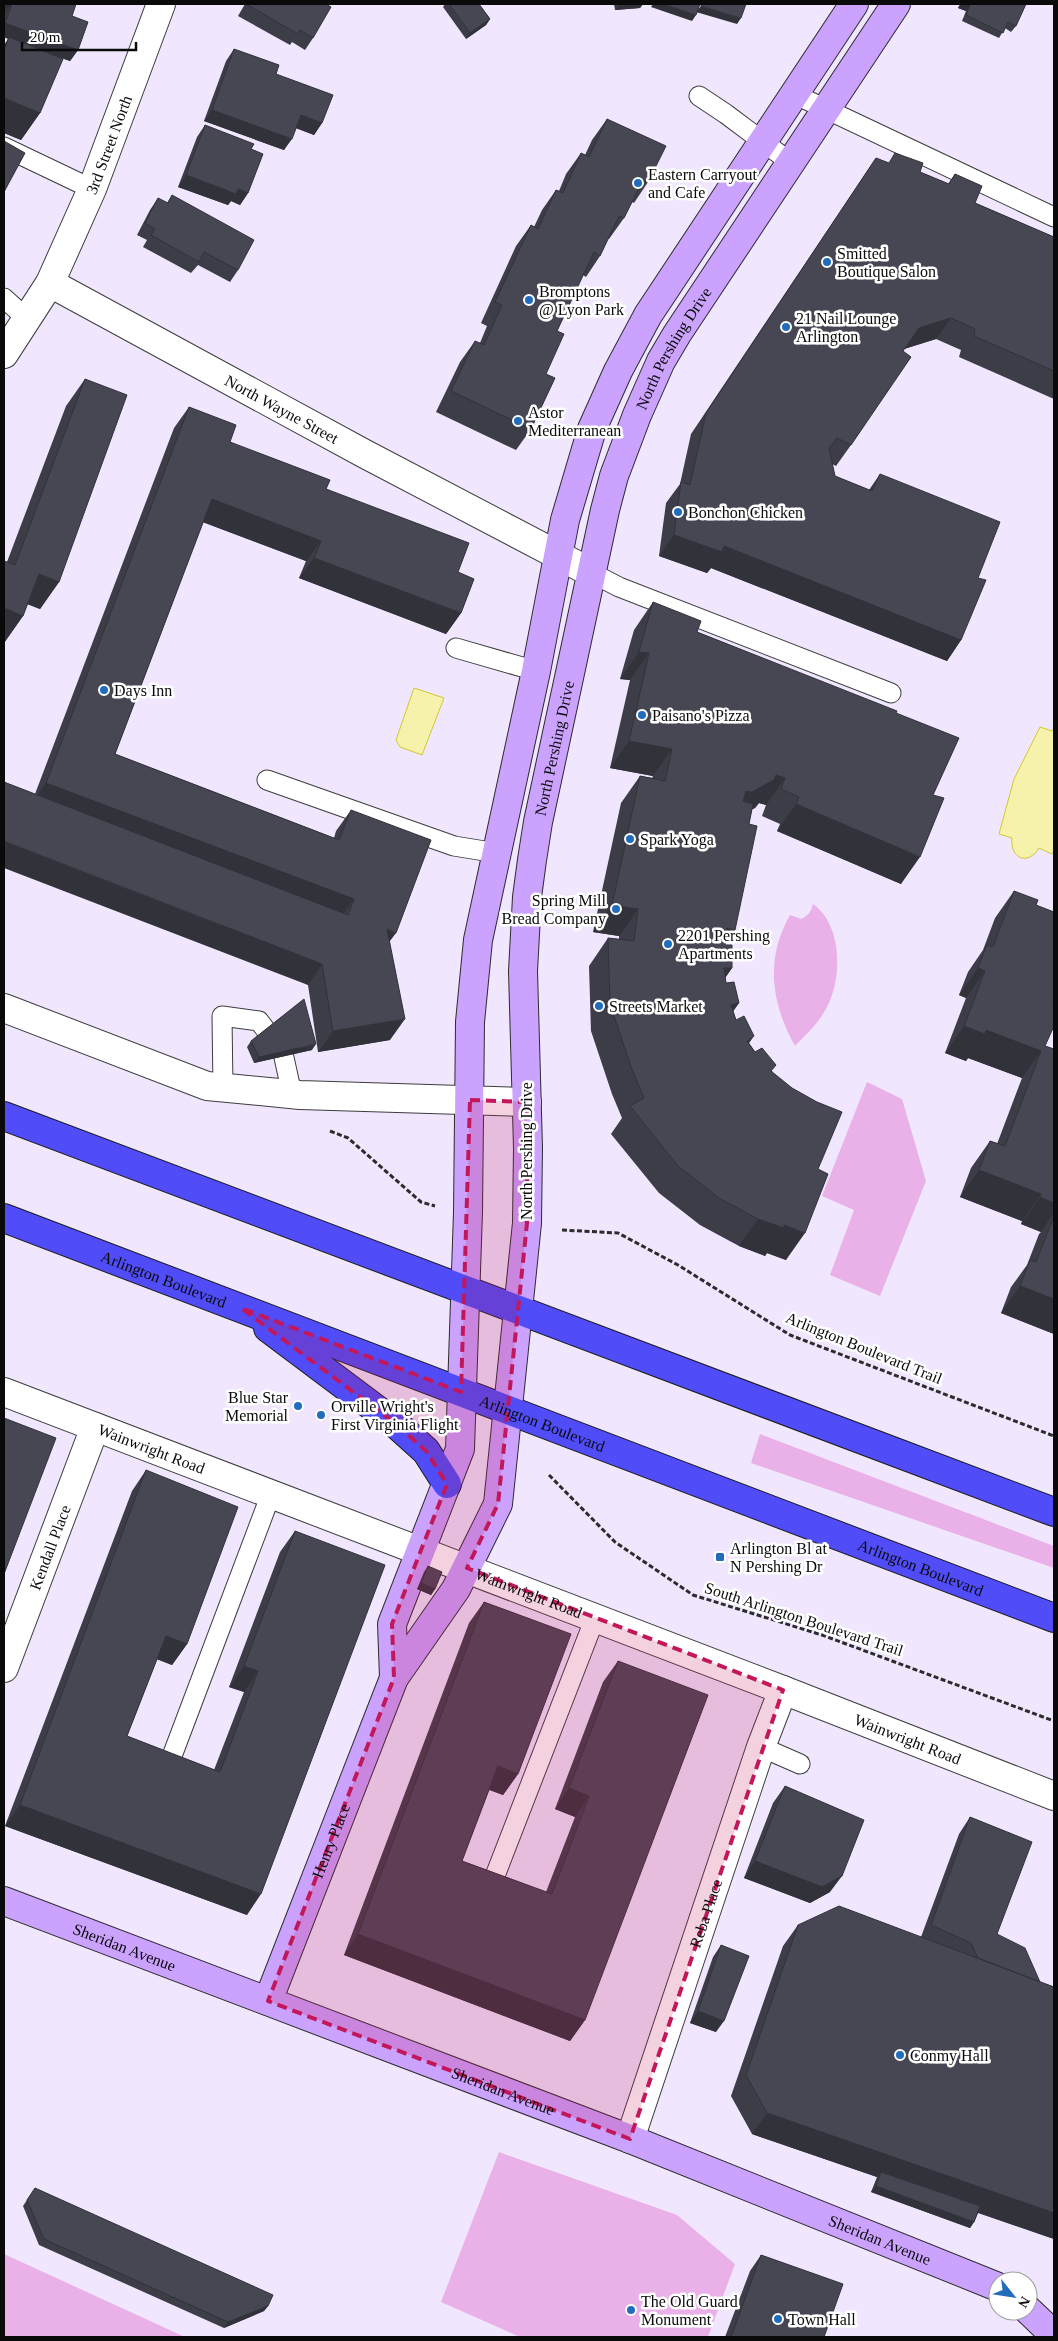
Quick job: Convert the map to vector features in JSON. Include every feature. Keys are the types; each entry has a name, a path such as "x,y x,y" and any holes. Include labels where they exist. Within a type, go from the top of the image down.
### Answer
{"highway":[{"path":"4,1116 1054,1512"},
{"name":"Arlington Boulevard","path":"4,1218 1054,1618"},
{"path":"241,1308 396,1424 426,1451 447,1484"}],"street":[{"name":"3rd Street North","path":"50,283 92,189 161,4"},
{"name":"North Pershing Drive","path":"421,1551 460,1449 466,1290 470,1022 473,969 570,501 595,422 618,371 648,315 854,4"},
{"name":"North Pershing Drive","path":"467,1568 498,1504 527,1223 527,1102 523,971 527,897 538,822 590,572 614,476 648,387 682,326 896,4"},
{"name":"North Wayne Street","path":"50,283 366,454 590,572"},
{"path":"4,354 50,283"},
{"path":"4,1008 207,1086 292,1094 527,1102"},
{"name":"Wainwright Road","path":"4,1392 467,1568 1054,1796"},
{"name":"Kendall Place","path":"4,1668 96,1427"},
{"name":"Henry Place","path":"394,1678 392,1624 421,1551"},
{"name":"Henry Place","path":"268,2001 394,1678 456,1589 467,1568"},
{"name":"Reba Place","path":"630,2139 761,1747 783,1690"},
{"name":"Sheridan Avenue","path":"4,1901 630,2139 988,2283"},
{"path":"1038,2301 1054,2306"},
{"path":"1038,2320 1054,2335"}],"lane":[{"path":"794,94 1054,217"},
{"path":"699,96 790,162"},
{"path":"4,147 92,189"},
{"path":"4,298 27,318"},
{"path":"590,572 637,594 891,693"},
{"path":"456,648 536,671"},
{"path":"267,780 454,846 497,853"},
{"path":"223,1088 222,1016 259,1021 283,1053 292,1094"},
{"path":"169,1764 271,1494"},
{"path":"492,1881 595,1618"},
{"path":"761,1747 800,1764"}],"path":[{"name":"Arlington Boulevard Trail","path":"562,1230 618,1233 678,1265 790,1335 1054,1436"},
{"name":"South Arlington Boulevard Trail","path":"549,1476 615,1542 693,1595 822,1635 1054,1721"}],"highlighted area":[{"path":"470,1100 527,1102 527,1223 501,1488 498,1504 467,1568 783,1690 630,2139 268,2001 394,1678 392,1624 447,1484 426,1451 396,1424 241,1308 461,1392"}],"shaded area":[{"path":"414,688 444,698 422,755 400,747 396,740"},
{"path":"1040,727 1052,731 1054,728 1054,850 1052,854 1039,848 1030,857 1021,858 1014,851 1012,838 999,834 1014,779"},
{"path":"813,904 823,914 830,926 835,941 837,972 830,1002 813,1027 795,1046 787,1030 776,997 774,964 782,931 790,915 801,919 806,917"},
{"path":"867,1082 902,1099 926,1181 880,1296 830,1275 854,1210 822,1196"},
{"path":"760,1434 1054,1546 1054,1568 751,1463"},
{"path":"499,2152 677,2215 735,2264 708,2337 520,2337 441,2302"},
{"path":"4,2254 185,2337 4,2337"}],"building":[{"path":"12,4 76,4 72,16 88,22 78,50 5,23"},
{"path":"246,4 326,4 331,7 313,38 300,30 298,34"},
{"path":"449,4 479,4 490,19 470,33"},
{"path":"664,4 700,4 696,15"},
{"path":"701,4 746,4 741,18 701,6"},
{"path":"967,4 1026,4 1016,26 1008,22 1003,33 966,15 970,5"},
{"path":"9,37 63,59 40,113 4,98 4,50"},
{"path":"234,49 279,65 276,74 333,95 322,123 301,115 292,139 212,110"},
{"name":"Bromptons @ Lyon Park","path":"607,119 666,146 648,182 643,180 624,218 619,216 600,256 594,252 557,331 564,334 546,374 555,378 531,429 451,391 475,341 484,345 502,305 495,302 531,225 538,229 556,190 563,193 581,153 589,157"},
{"path":"205,125 254,144 251,149 263,154 248,193 238,189 236,194 186,175"},
{"path":"4,141 25,153 4,192"},
{"path":"895,153 923,163 920,172 949,184 955,174 982,186 975,203 1054,237 1054,371 974,336 975,329 951,318 919,328 903,351 911,357 851,445 837,438 829,448 835,476 872,491 880,474 1000,522 978,578 986,580 961,640 724,546 722,552 674,535 681,482 690,485 706,413 876,158 889,163"},
{"path":"172,195 254,240 238,270 204,252 199,262 151,235 155,229 145,223 158,198 168,203"},
{"path":"85,379 127,395 59,582 39,574 23,616 4,608 4,561 15,565"},
{"name":"Days Inn","path":"189,407 236,425 230,442 330,480 326,489 469,543 458,572 474,579 461,613 314,558 321,541 212,499 115,754 339,840 351,810 431,840 396,933 387,929 405,1019 333,1031 322,964 4,841 4,782 348,915 354,899 46,783"},
{"name":"2201 Pershing Apartments","path":"653,602 701,621 697,632 897,711 896,713 959,738 933,795 944,798 920,857 796,804 799,797 781,789 785,778 776,775 774,780 752,792 746,791 743,801 753,804 749,824 757,826 735,930 727,928 725,945 732,945 732,968 724,968 726,983 734,982 739,1003 731,1005 736,1020 744,1016 754,1036 747,1041 755,1052 762,1048 776,1065 771,1071 792,1088 817,1102 842,1112 818,1169 828,1174 805,1233 784,1225 784,1228 758,1219 719,1198 678,1166 630,1106 644,1098 631,1067 610,1004 608,938 634,941 638,909 612,905 640,776 665,781 672,749 629,741 649,653 639,652"},
{"path":"1014,891 1038,900 1036,905 1054,912 1054,1026 1045,1046 1054,1049 1054,1203 1040,1197 1041,1194 979,1170 990,1141 1005,1146 1041,1051 986,1030 985,1034 964,1026 985,971 978,968 987,945 993,947"},
{"path":"304,999 316,1044 259,1057 251,1041"},
{"path":"1054,1216 1054,1299 1020,1286 1030,1260 1036,1262"},
{"path":"4,1418 56,1438 4,1574"},
{"path":"146,1470 238,1507 187,1644 166,1636 127,1736 220,1772 258,1671 244,1666 295,1531 385,1565 261,1894 20,1805"},
{"path":"428,1566 442,1572 435,1589 421,1583"},
{"path":"484,1602 571,1634 518,1774 498,1766 462,1861 552,1894 589,1796 569,1788 618,1661 708,1695 585,2020 358,1934"},
{"path":"785,1786 864,1820 842,1876 822,1887 755,1861"},
{"path":"970,1817 1032,1842 997,1934 1025,1948 1040,1982 978,1958 971,1943 931,1925"},
{"name":"Conmy Hall","path":"839,1906 1054,1987 1054,2213 767,2113 746,2075 798,1925"},
{"path":"721,1945 749,1956 724,2021 698,2011"},
{"path":"881,2172 980,2206 974,2222 876,2186"},
{"path":"35,2188 273,2295 268,2306 228,2322 44,2239 27,2200"},
{"name":"Town Hall","path":"761,2255 843,2284 824,2337 731,2337"}],"place":[{"name":"Eastern Carryout and Cafe","path":"638,183"},
{"name":"Smitted Boutique Salon","path":"827,262"},
{"name":"Bromptons @ Lyon Park","path":"529,300"},
{"name":"21 Nail Lounge Arlington","path":"786,327"},
{"name":"Astor Mediterranean","path":"518,421"},
{"name":"Bonchon Chicken","path":"678,512"},
{"name":"Days Inn","path":"104,690"},
{"name":"Paisano's Pizza","path":"642,715"},
{"name":"Spark Yoga","path":"630,839"},
{"name":"Spring Mill Bread Company","path":"616,909"},
{"name":"2201 Pershing Apartments","path":"668,944"},
{"name":"Streets Market","path":"599,1006"},
{"name":"Blue Star Memorial","path":"298,1406"},
{"name":"Orville Wright's First Virginia Flight","path":"321,1415"},
{"name":"Arlington Bl at N Pershing Dr","path":"720,1557"},
{"name":"Conmy Hall","path":"900,2055"},
{"name":"The Old Guard Monument","path":"631,2310"},
{"name":"Town Hall","path":"778,2319"}]}
